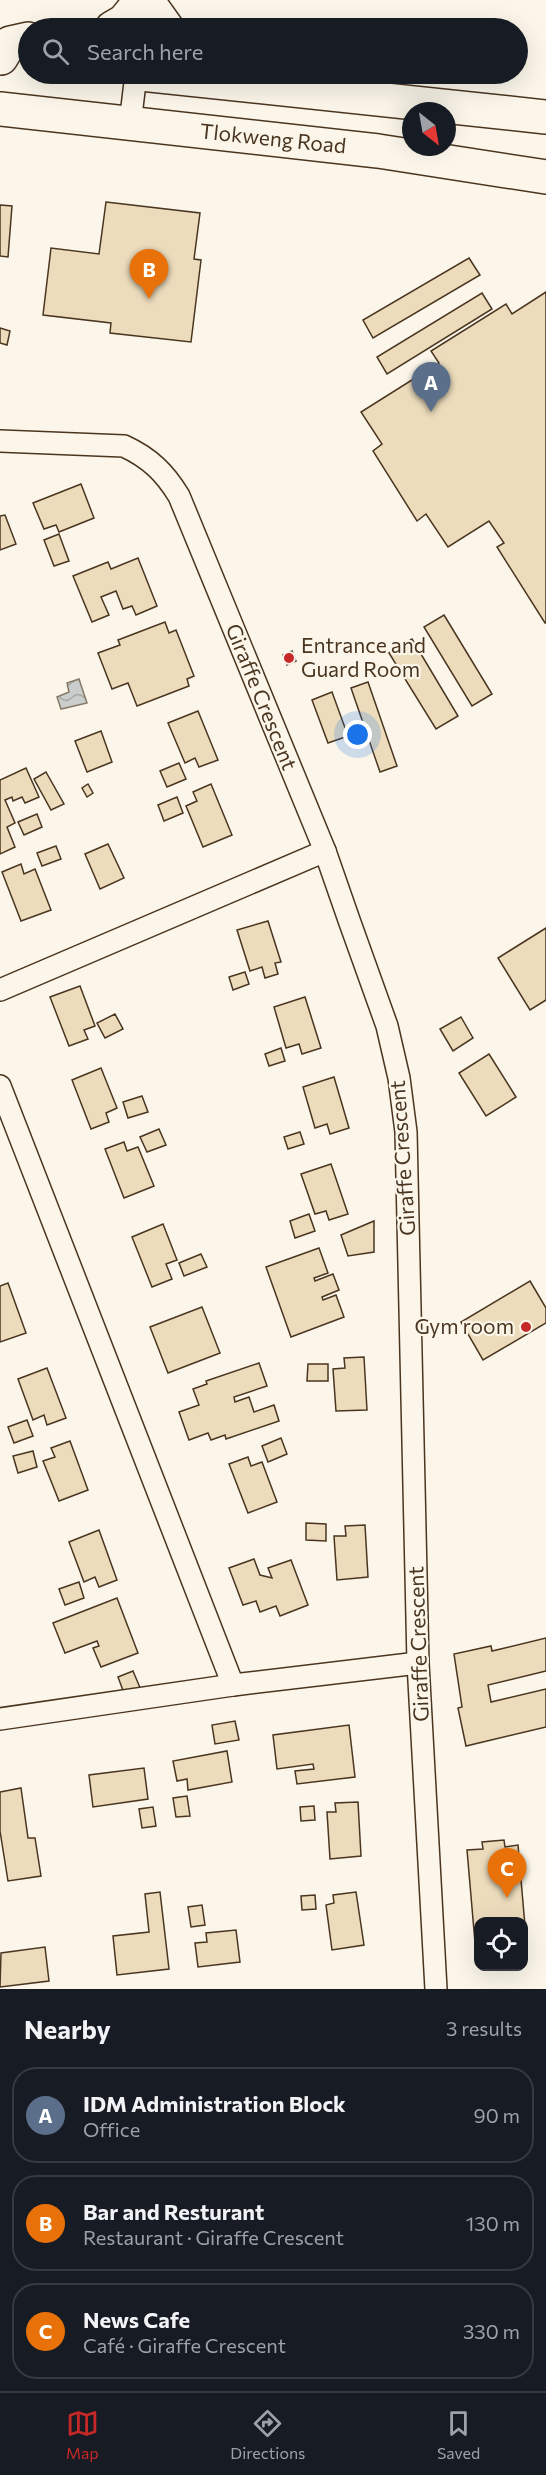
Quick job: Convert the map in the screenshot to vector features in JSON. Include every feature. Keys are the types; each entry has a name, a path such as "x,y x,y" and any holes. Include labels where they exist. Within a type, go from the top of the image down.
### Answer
{"main road":[{"path":"127,18 143,0 158,18"},
{"path":"10,59 10,43 18,41"},
{"path":"285,84 546,117"},
{"name":"Tlokweng Road","path":"0,109 378,151 546,177"}],"street":[{"path":"141,18 143,0"},
{"path":"130,124 135,84"},
{"name":"Giraffe Crescent","path":"0,441 124,446 142,454 170,481 179,496 325,851 387,1026 399,1078 406,1132 418,1663 436,1989"},
{"path":"0,990 325,851"},
{"path":"0,1086 233,1685"},
{"path":"0,1719 233,1685 418,1663"}],"water":[{"path":"79,679 87,703 61,709 57,697 69,692 67,683"}],"building":[{"path":"106,202 200,213 194,259 201,260 191,342 110,333 111,323 43,315 51,248 99,254"},
{"path":"0,205 12,206 8,257 0,256"},
{"path":"469,258 480,275 373,338 363,320"},
{"path":"546,292 545,623 497,547 504,543 489,521 448,547 426,514 417,521 373,451 382,444 361,412 439,363 431,351 506,304 512,314"},
{"path":"482,293 492,309 387,374 377,357"},
{"path":"0,328 10,331 7,345 0,343"},
{"path":"81,484 94,518 59,532 56,525 44,529 33,503"},
{"path":"5,515 16,544 0,550 0,516"},
{"path":"59,534 69,561 54,566 44,540"},
{"path":"138,558 157,606 136,615 132,606 123,609 116,591 101,597 109,615 92,622 73,576 108,562 111,569"},
{"path":"444,615 492,694 472,706 424,627"},
{"path":"165,622 169,633 176,630 194,676 187,679 189,686 137,706 128,683 112,689 98,653 120,645 118,640"},
{"path":"412,639 458,716 436,729 389,653"},
{"name":"Entrance and Guard Room","path":"292,651 296,661 287,665 283,655"},
{"path":"368,682 397,766 380,772 351,688"},
{"path":"332,692 348,736 328,743 312,700"},
{"path":"198,711 218,760 199,767 195,758 185,763 168,723"},
{"path":"101,731 112,762 87,772 75,741"},
{"path":"179,763 186,779 167,787 160,771"},
{"path":"26,768 39,797 25,803 22,797 13,801 12,797 5,800 15,823 7,827 15,847 0,854 0,780"},
{"path":"46,772 64,804 51,810 34,779"},
{"path":"88,784 93,793 87,797 82,788"},
{"path":"211,784 232,835 203,847 186,806 197,801 193,792"},
{"path":"177,797 183,813 164,821 158,805"},
{"path":"37,814 42,827 24,835 18,822"},
{"path":"108,844 124,878 100,889 85,854"},
{"path":"56,846 61,859 42,866 37,853"},
{"path":"21,864 24,874 35,869 51,910 21,921 2,872"},
{"path":"268,921 281,962 275,963 278,974 265,978 262,967 250,971 237,930"},
{"path":"546,928 546,1000 530,1010 498,958"},
{"path":"245,972 249,984 233,990 229,977"},
{"path":"80,986 95,1026 84,1030 88,1039 69,1046 50,997"},
{"path":"305,997 321,1048 302,1054 299,1044 286,1048 274,1007"},
{"path":"115,1014 123,1029 105,1038 97,1023"},
{"path":"461,1017 473,1038 453,1051 440,1029"},
{"path":"281,1048 285,1061 269,1066 265,1054"},
{"path":"489,1054 516,1097 486,1116 459,1073"},
{"path":"101,1068 117,1108 106,1113 109,1122 91,1129 72,1080"},
{"path":"334,1077 349,1128 330,1134 327,1124 315,1128 303,1087"},
{"path":"142,1096 148,1112 128,1118 123,1102"},
{"path":"159,1129 166,1145 147,1152 140,1137"},
{"path":"300,1132 304,1144 288,1149 284,1137"},
{"path":"124,1142 127,1151 138,1147 154,1186 124,1198 105,1149"},
{"path":"331,1164 348,1214 329,1220 326,1211 315,1214 301,1174"},
{"path":"309,1214 315,1231 295,1238 290,1221"},
{"path":"374,1221 374,1252 348,1256 341,1235"},
{"path":"163,1224 177,1260 166,1264 172,1279 152,1287 132,1237"},
{"path":"319,1248 328,1273 314,1278 315,1281 333,1274 339,1290 322,1297 323,1300 336,1295 344,1317 291,1337 266,1267"},
{"path":"201,1254 207,1267 184,1276 179,1263"},
{"path":"530,1281 546,1308 546,1323 483,1360 461,1322"},
{"path":"8,1283 26,1333 0,1342 0,1286"},
{"path":"202,1307 220,1353 168,1373 150,1327"},
{"path":"364,1357 367,1410 336,1411 333,1369 345,1368 344,1358"},
{"path":"259,1363 267,1386 234,1397 235,1402 249,1397 254,1412 274,1405 279,1421 226,1439 225,1435 211,1440 208,1433 189,1440 179,1412 199,1405 193,1389 207,1384 206,1381"},
{"path":"308,1364 328,1364 328,1381 307,1381"},
{"path":"47,1368 66,1418 47,1425 44,1415 33,1420 18,1379"},
{"path":"27,1420 33,1436 14,1443 8,1427"},
{"path":"281,1438 287,1454 268,1462 262,1446"},
{"path":"70,1441 88,1490 59,1501 43,1461 55,1457 51,1448"},
{"path":"33,1451 37,1467 18,1473 13,1456"},
{"path":"248,1457 251,1466 262,1462 277,1502 248,1513 229,1464"},
{"path":"306,1523 326,1524 326,1541 306,1540"},
{"path":"365,1525 368,1577 337,1580 334,1536 346,1536 345,1526"},
{"path":"99,1530 117,1580 99,1587 95,1577 84,1582 69,1542"},
{"path":"254,1559 260,1575 272,1578 268,1568 291,1560 308,1605 280,1616 276,1606 260,1612 256,1601 243,1605 229,1568"},
{"path":"79,1582 84,1598 65,1605 59,1589"},
{"path":"117,1598 138,1653 101,1667 93,1648 99,1646 97,1641 65,1653 53,1623"},
{"path":"546,1638 546,1671 488,1685 491,1702 546,1689 546,1727 466,1746 458,1708 462,1707 454,1654 491,1646 492,1651"},
{"path":"133,1671 141,1690 125,1696 118,1677"},
{"path":"235,1721 239,1740 215,1744 212,1725"},
{"path":"349,1725 355,1777 297,1784 295,1771 314,1769 313,1764 277,1769 273,1735"},
{"path":"227,1751 232,1782 188,1790 187,1779 177,1781 173,1761"},
{"path":"144,1768 148,1799 93,1807 89,1775"},
{"path":"21,1788 28,1838 35,1838 41,1876 8,1881 0,1831 0,1792"},
{"path":"187,1796 190,1816 176,1817 173,1798"},
{"path":"358,1802 361,1856 330,1859 327,1812 336,1812 335,1803"},
{"path":"314,1806 315,1820 301,1821 300,1807"},
{"path":"153,1807 156,1826 142,1828 139,1809"},
{"path":"504,1840 505,1847 518,1845 524,1917 474,1917 474,1931 467,1850 483,1849 482,1842"},
{"path":"160,1892 169,1969 117,1975 113,1936 149,1932 145,1894"},
{"path":"356,1892 364,1945 332,1950 326,1905 334,1903 333,1895"},
{"path":"315,1895 316,1909 302,1910 301,1896"},
{"path":"202,1905 205,1925 191,1927 188,1907"},
{"path":"236,1930 240,1962 198,1967 195,1943 207,1942 206,1933"},
{"path":"45,1947 49,1981 0,1987 1,1953"}],"place":[{"name":"Bar and Resturant","path":"149,299"},
{"name":"IDM Administration Block","path":"431,412"},
{"name":"Entrance and Guard Room","path":"289,658"},
{"name":"Gym room","path":"526,1327"},
{"name":"News Cafe","path":"507,1898"}]}
